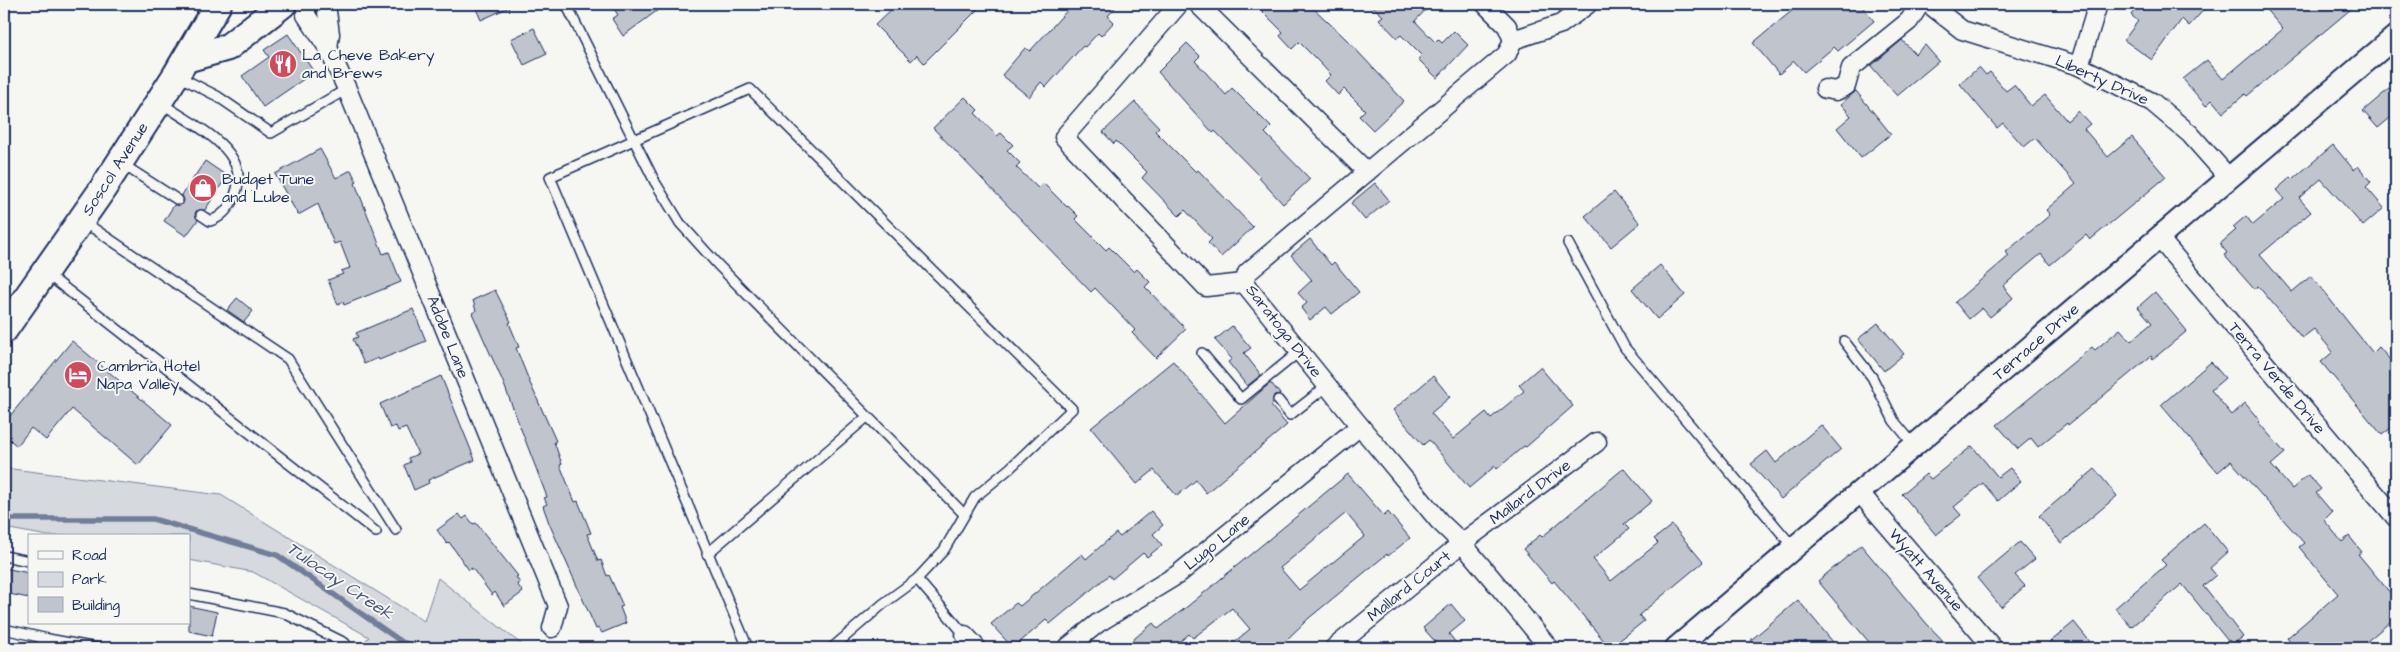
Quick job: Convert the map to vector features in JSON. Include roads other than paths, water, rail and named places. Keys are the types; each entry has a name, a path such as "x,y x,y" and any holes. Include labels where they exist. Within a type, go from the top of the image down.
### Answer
{"main road":[{"name":"Soscol Avenue","path":"4,330 120,163 181,67 218,4"},
{"path":"181,67 228,47 283,4"}],"street":[{"name":"Adobe Lane","path":"306,4 306,15 328,48 347,89 558,606 552,628"},
{"name":"Adobe Lane","path":"326,4 330,34 328,48"},
{"path":"1179,4 1064,137 1206,287 1244,283"},
{"path":"1198,4 1367,172"},
{"path":"1485,4 1507,26 1513,40 1561,24 1588,4"},
{"path":"1825,89 1836,91 1846,86 1851,68 1909,21 1920,4"},
{"name":"Liberty Drive","path":"1929,4 1962,30 2079,66 2152,102 2190,134 2228,177"},
{"path":"2079,66 2098,4"},
{"name":"Terrace Drive","path":"1676,648 2396,36"},
{"name":"Saratoga Drive","path":"1513,40 1507,54 1247,273 1244,283 1439,521 1462,543 1549,648"},
{"name":"Terra Verde Drive","path":"2158,237 2396,518"},
{"name":"Lugo Lane","path":"1067,648 1098,623 1177,575 1360,426"},
{"name":"Mallard Drive","path":"1462,543 1597,442"},
{"name":"Wyatt Avenue","path":"1860,492 1993,648"},
{"name":"Mallard Court","path":"1334,648 1462,543"}],"lane":[{"path":"566,4 655,182 680,222 718,265 964,514"},
{"path":"181,67 217,96 271,133 347,89"},
{"path":"748,648 550,176 750,88 1072,409 1010,468 974,497 944,550 917,579 883,604 832,648"},
{"path":"159,102 216,139 233,158 239,185 231,204 219,218 210,221 201,215"},
{"path":"120,163 178,200"},
{"path":"81,221 93,227 288,359 396,530"},
{"path":"1568,243 1625,348 1794,548"},
{"path":"45,273 376,532"},
{"path":"1844,341 1872,377 1894,421 1915,446"},
{"path":"1202,352 1241,399 1265,384 1300,351"},
{"path":"1278,400 1290,415 1327,386"},
{"path":"707,554 868,417"},
{"path":"4,556 28,561"},
{"path":"917,579 971,642"},
{"path":"190,594 284,613 345,643"},
{"path":"4,629 97,648"},
{"path":"38,648 48,639"}],"waterway":[{"name":"Tulocay Creek","path":"4,519 153,519 277,555 402,642 420,648"}],"place":[{"name":"La Cheve Bakery and Brews","path":"283,64"},
{"name":"Budget Tune and Lube","path":"203,188"},
{"name":"Cambria Hotel Napa Valley","path":"78,375"}]}
